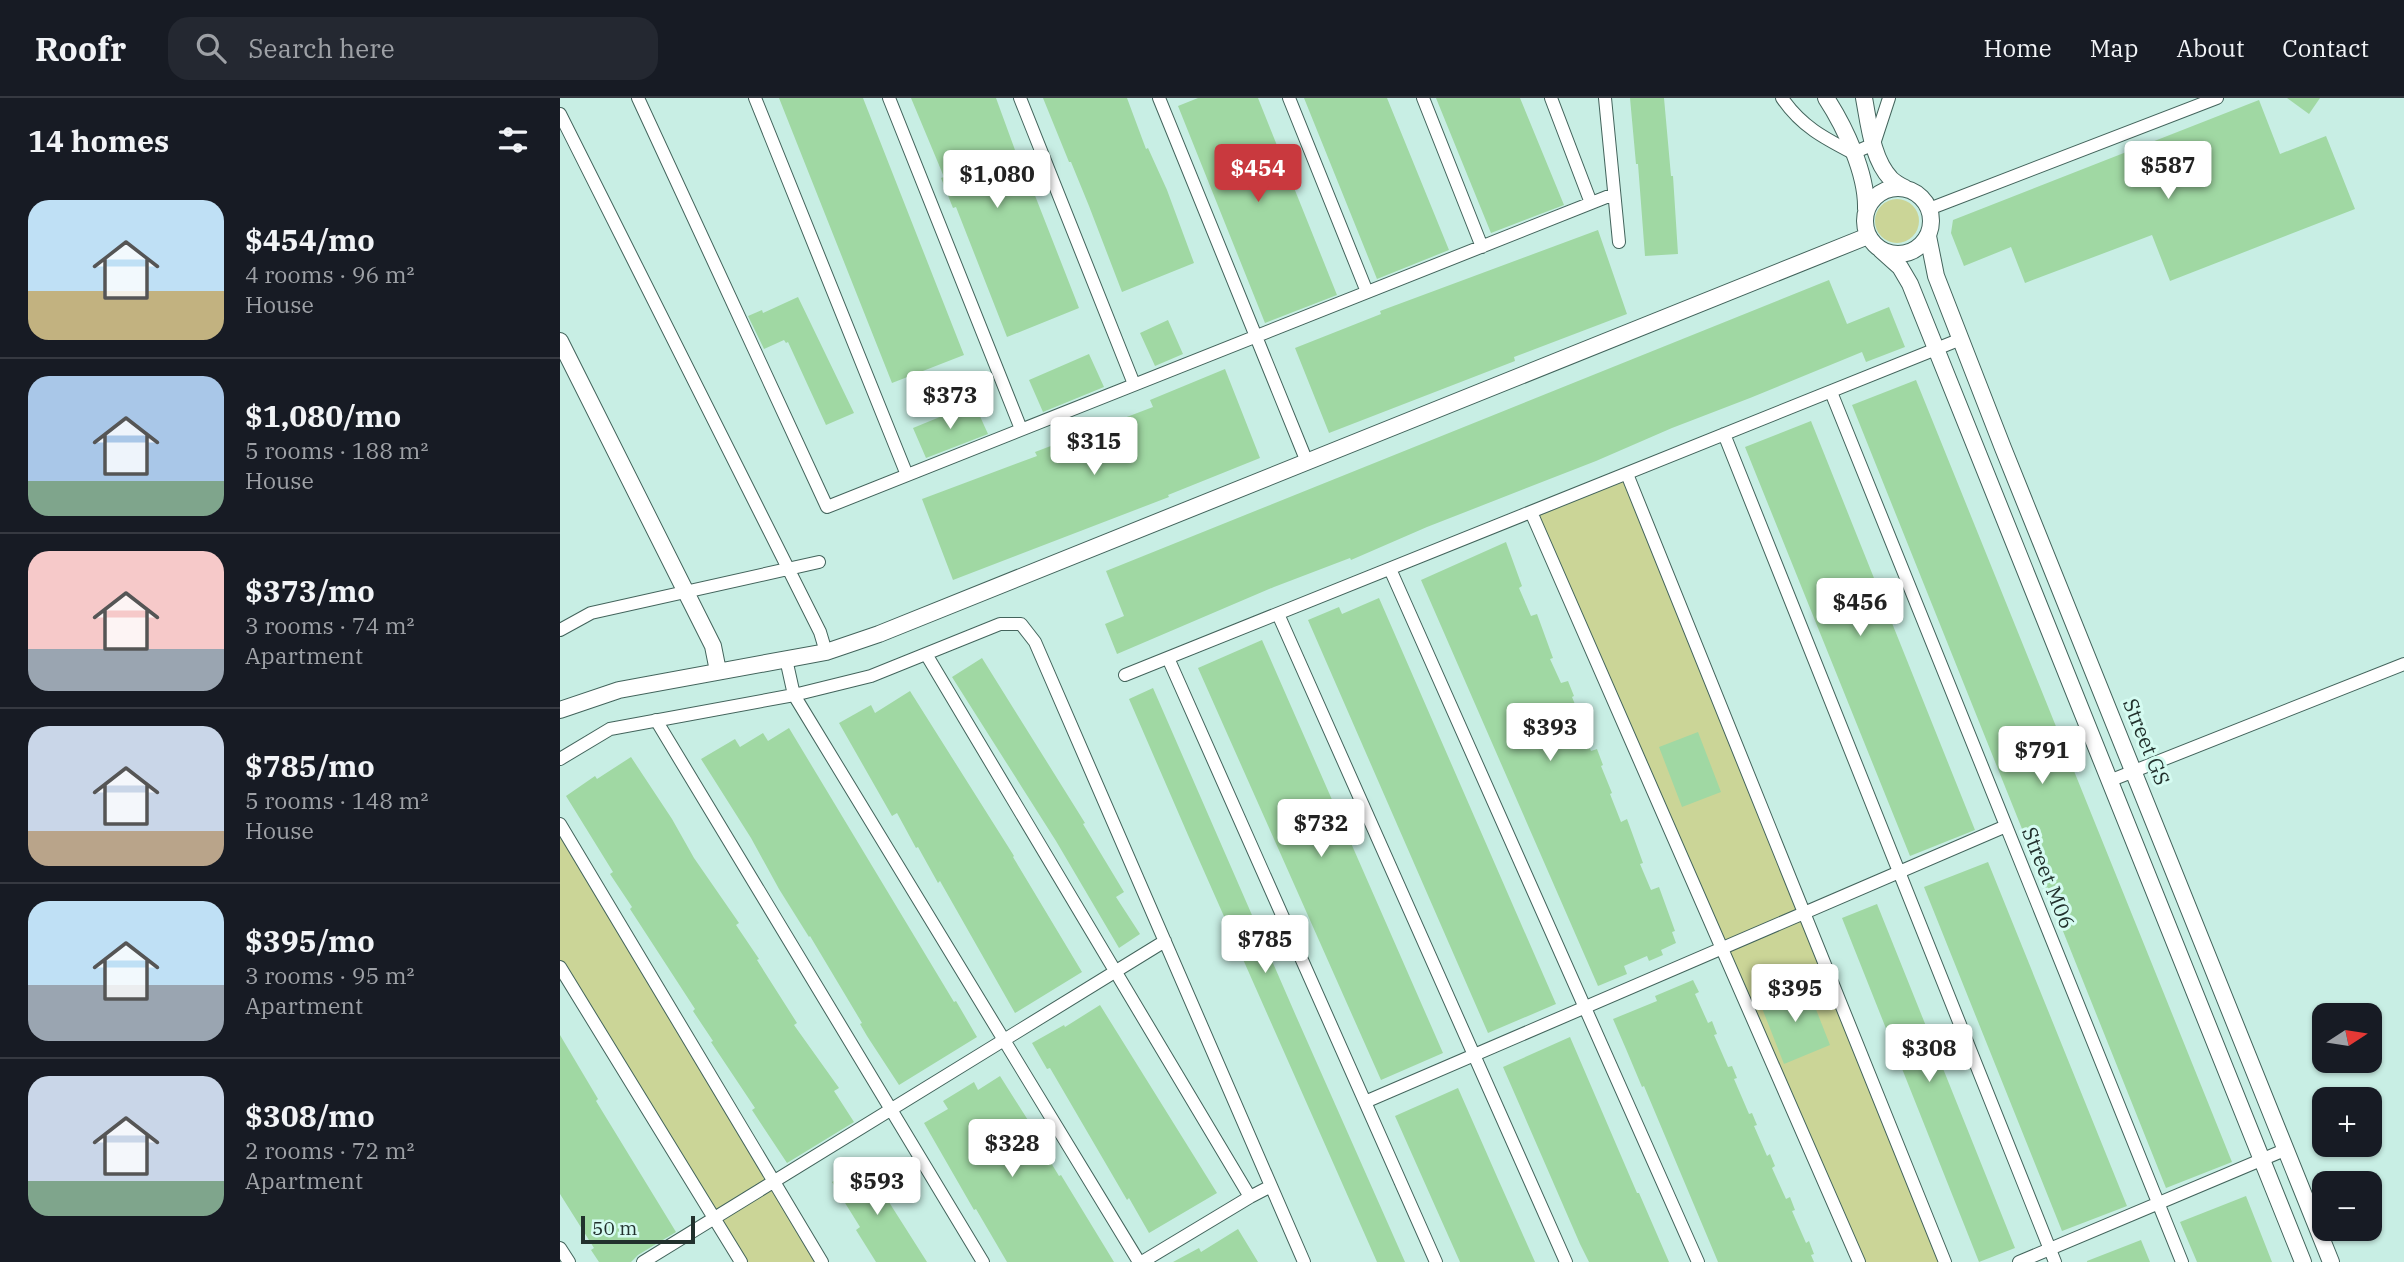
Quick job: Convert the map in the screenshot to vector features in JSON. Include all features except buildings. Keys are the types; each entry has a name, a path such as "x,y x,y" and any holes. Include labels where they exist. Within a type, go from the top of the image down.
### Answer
{"street":[{"path":"638,98 827,507 1614,194"},
{"path":"755,98 907,475"},
{"path":"890,98 1021,429"},
{"path":"1020,98 1134,384"},
{"path":"1159,98 1307,462"},
{"path":"1289,98 1367,292"},
{"path":"1423,98 1482,247"},
{"path":"1551,98 1591,204"},
{"path":"1605,98 1619,242"},
{"path":"1782,98 1794,116 1823,137 1853,153"},
{"path":"1826,98 1853,153 1867,190 1865,227 1868,236 1900,267 1910,284 2303,1262"},
{"path":"1864,98 1880,161 1891,179 1920,196 1929,209 1931,223 1928,236 1917,249 1899,255 1881,250"},
{"path":"1853,153 1874,144 1889,98"},
{"path":"1929,209 2217,98"},
{"path":"560,114 789,569 820,632 826,652"},
{"path":"1866,209 1878,194 1896,187 1905,188"},
{"path":"560,710 619,690 826,652 879,634 1868,236"},
{"name":"Street GS","path":"1928,236 1936,276 2003,448 2332,1262"},
{"path":"1125,675 1961,339"},
{"path":"560,341 713,646 718,671"},
{"name":"Street M06","path":"1831,392 2182,1262"},
{"path":"1724,435 2055,1262"},
{"path":"1979,457 2003,448"},
{"path":"1627,474 1945,1262"},
{"path":"1531,512 1859,1262"},
{"path":"560,630 591,613 819,562"},
{"path":"1390,569 1698,1262"},
{"path":"2032,590 2057,578"},
{"path":"1278,614 1566,1262"},
{"path":"560,759 610,729 794,695 871,677 1000,624 1021,624 1035,642 1304,1262"},
{"path":"926,654 1250,1197"},
{"path":"1168,658 1436,1262"},
{"path":"786,659 794,695 1141,1262 1271,1186"},
{"path":"2109,781 2404,664"},
{"path":"656,720 983,1262"},
{"path":"560,824 822,1262"},
{"path":"1365,1102 2006,826"},
{"path":"643,1262 1165,941"},
{"path":"560,967 741,1262"},
{"path":"2019,1262 2287,1149"},
{"path":"560,1248 569,1262"}],"green space":[{"path":"1897,199 1912,206 1919,221 1912,236 1897,243 1882,236 1875,221 1882,206"},
{"path":"1627,474 1945,1262 1859,1262 1531,512"},
{"path":"560,824 822,1262 741,1262 560,967"}]}
